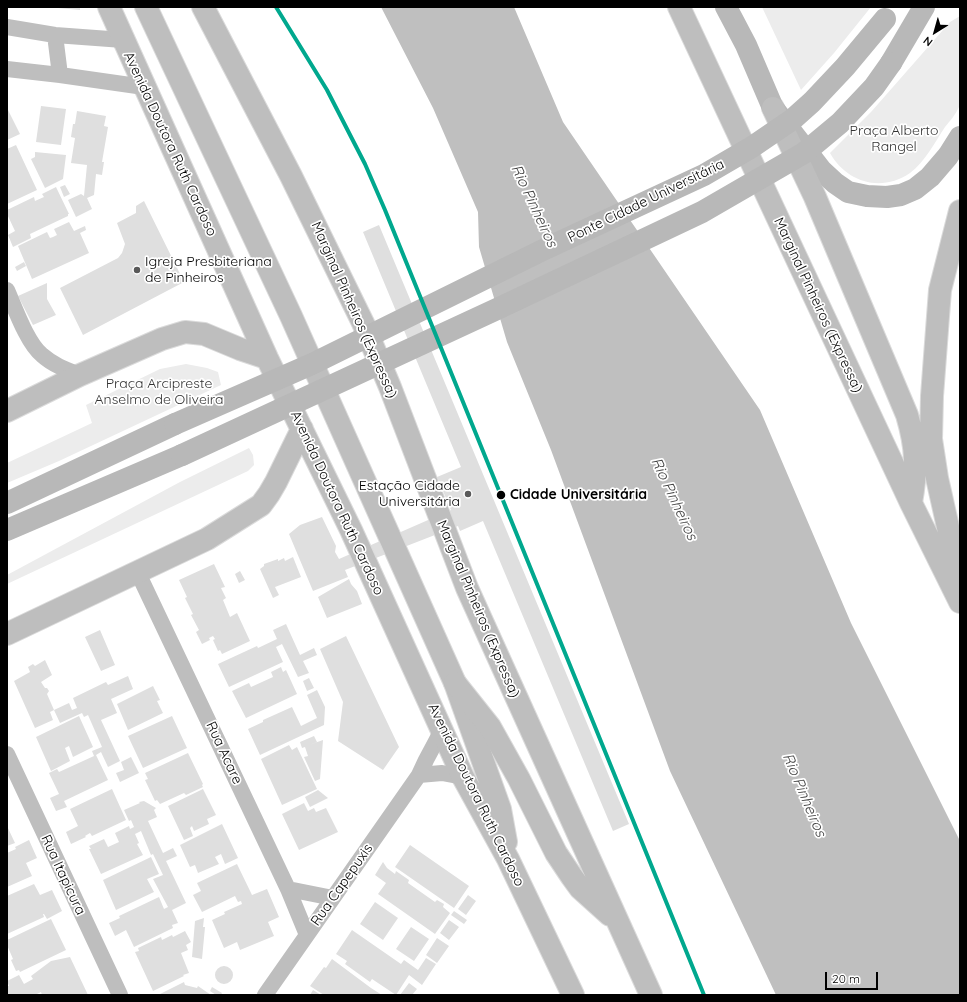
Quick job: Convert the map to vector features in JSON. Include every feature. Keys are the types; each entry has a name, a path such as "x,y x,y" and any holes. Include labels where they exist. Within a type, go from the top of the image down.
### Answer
{"highway":[{"name":"Avenida Doutora Ruth Cardoso","path":"109,7 268,358 351,530 463,777 508,859 573,995"},
{"path":"146,7 291,316 455,683 500,810 508,859"},
{"name":"Marginal Pinheiros (Expressa)","path":"203,7 291,176 360,317 390,387 467,588 616,921 651,995"},
{"name":"Marginal Pinheiros (Expressa)","path":"679,7 911,503 958,597"},
{"path":"773,108 815,197 908,415 914,437 916,456 916,476 911,503"},
{"path":"958,597 952,545 937,478 931,439 932,396 940,290 960,211"},
{"path":"7,411 162,339 186,332 204,334 240,349 268,358"},
{"path":"7,634 207,539 261,504 276,482 302,429"},
{"path":"455,683 490,727 556,853 572,877 580,888 616,921"}],"main road":[{"path":"726,7 746,45 773,108 821,170 835,183 848,192 867,196 887,197 901,195 916,189 948,156 960,137"},
{"path":"734,7 746,45"},
{"path":"7,530 182,455 504,306 702,212 804,153 840,123 874,87 891,63 920,14 942,7"},
{"name":"Ponte Cidade Universitária","path":"7,503 175,424 312,364 547,248 704,175 752,147 793,119 812,102 845,67 889,13"}],"street":[{"path":"7,27 55,35 123,40"},
{"path":"55,35 60,75"},
{"path":"7,69 144,87"},
{"path":"7,290 31,342 41,355 55,364 80,376"},
{"name":"Rua Acare","path":"138,573 288,889 307,935"},
{"name":"Rua Capepuxis","path":"265,995 419,775 442,730"},
{"name":"Rua Itapicura","path":"7,754 120,995"},
{"path":"419,775 442,773 463,777"},
{"path":"288,889 333,898"}],"green space":[{"path":"762,7 871,7 834,53 801,90"},
{"name":"Praça Alberto Rangel","path":"960,16 960,105 955,115 945,127 925,158 910,173 899,179 888,182 876,183 865,181 845,171 830,153 871,112 950,22"},
{"name":"Praça Arcipreste Anselmo de Oliveira","path":"186,364 207,368 218,372 221,385 59,461 7,483 7,463 92,423 86,405 160,369"},
{"path":"249,448 253,455 254,465 248,471 7,584 7,575 180,482"}],"water":[{"name":"Rio Pinheiros","path":"381,7 514,7 563,122 760,410 851,623 960,841 960,995 776,995 670,771 551,450 507,342 479,247 478,212 433,108"}],"building":[{"path":"80,7 80,10 58,8"},
{"path":"41,106 66,109 61,145 36,142"},
{"path":"7,108 20,134 7,140"},
{"path":"77,111 106,116 104,126 108,127 102,162 104,162 102,175 96,174 94,195 87,198 92,209 76,217 68,200 81,194 84,196 87,165 71,163 75,138 71,137"},
{"path":"16,145 37,190 7,204 7,149"},
{"path":"35,152 66,155 63,179 45,188 31,159 35,157"},
{"path":"65,185 70,194 64,197 60,187"},
{"path":"56,187 69,214 68,216 30,234 31,238 13,247 8,235 15,231 7,214 7,210 34,197 35,201 44,197 42,194"},
{"name":"Igreja Presbiteriana de Pinheiros","path":"144,201 184,282 83,335 60,288 118,258 122,253 125,244 117,223 136,213 136,206"},
{"path":"69,222 74,231 85,226 86,230 80,233 89,253 32,279 18,246 47,232 50,238 53,237 57,235 54,229"},
{"path":"379,225 629,824 613,831 483,521 460,531 458,526 345,570 348,577 313,591 289,534 300,525 322,517 336,546 335,552 339,559 451,510 437,477 461,467 363,232"},
{"path":"24,262 26,266 17,271 15,267"},
{"path":"47,283 47,299 56,315 33,325 18,296"},
{"path":"293,557 301,577 275,587 279,595 273,598 260,569 264,566 264,564 284,558 285,561"},
{"path":"214,564 225,587 221,588 226,598 223,600 230,617 237,613 250,641 222,654 220,650 218,651 213,640 215,639 213,636 209,638 210,640 202,644 196,632 199,630 191,615 193,614 185,598 187,597 179,580"},
{"path":"240,571 245,580 239,583 235,574"},
{"path":"349,579 357,591 362,604 327,618 318,597"},
{"path":"286,624 300,655 314,648 317,655 303,661 309,673 298,677 282,644 276,647 283,662 229,687 218,664 257,646 258,648 277,639 273,630"},
{"path":"100,630 115,665 101,671 85,637"},
{"path":"346,636 399,747 383,770 338,741 343,702 320,649"},
{"path":"45,660 52,675 41,682 49,691 47,694 54,710 50,712 53,720 35,728 14,681 30,672 28,667 33,664 35,666"},
{"path":"281,667 283,672 286,670 297,694 246,718 232,691 249,683 251,687 273,677 271,672"},
{"path":"128,676 133,689 111,699 117,713 101,720 120,761 108,767 101,752 96,755 108,780 64,801 67,807 56,811 50,798 59,794 49,773 57,769 59,772 94,756 92,751 102,747 88,715 84,717 82,713 60,723 54,710 69,703 72,710 77,708 73,698 106,682 108,685"},
{"path":"309,678 314,688 307,691 303,681"},
{"path":"153,686 160,700 157,701 163,713 128,730 117,704"},
{"path":"317,690 325,707 324,725 260,755 248,729 263,722 263,720 292,707 301,726 317,718 307,695"},
{"path":"79,716 93,747 73,757 69,746 65,748 70,761 51,771 36,737"},
{"path":"172,716 187,748 143,768 128,736"},
{"path":"314,736 317,742 309,745 323,740 320,779 315,781 304,757 308,756 305,747 302,748 300,742"},
{"path":"289,745 292,750 297,747 317,789 282,805 261,759"},
{"path":"188,753 203,784 203,787 186,795 184,793 160,804 157,800 155,801 145,780 148,779 145,773"},
{"path":"131,757 139,773 120,782 116,773 124,770 121,762"},
{"path":"112,789 126,820 92,836 90,833 85,836 86,837 71,844 66,832 78,826 70,809"},
{"path":"203,789 216,815 207,819 209,824 194,831 192,826 190,828 193,836 184,840 168,806"},
{"path":"318,790 328,798 310,807 305,797"},
{"path":"144,801 156,808 154,810 157,817 148,821 163,853 173,848 177,856 166,861 186,903 172,910 178,923 172,925 173,928 134,947 126,930 115,936 109,923 120,918 119,916 159,897 164,909 168,907 153,879 163,875 153,854 151,855 141,831 135,834 139,843 137,844 143,855 101,874 89,846 104,839 108,847 119,842 115,833 129,826 130,829 134,827 131,820 129,821 124,810"},
{"path":"304,803 308,811 314,808 316,812 326,808 338,832 299,850 282,814"},
{"path":"222,824 238,858 225,864 221,854 215,857 219,864 198,873 195,865 190,867 180,845"},
{"path":"7,826 15,843 7,846"},
{"path":"29,840 37,858 26,863 32,876 7,887 7,853"},
{"path":"410,845 469,886 454,908 395,867"},
{"path":"151,857 159,874 147,879 154,892 116,910 103,880"},
{"path":"383,862 387,868 395,874 396,871 409,880 408,883 435,902 437,900 444,904 443,907 450,913 435,934 378,894 386,883 375,875"},
{"path":"237,864 252,895 267,889 279,917 268,922 274,936 240,950 237,942 224,948 212,920 225,914 224,912 242,904 241,901 238,902 235,896 202,912 193,895 201,891 197,883"},
{"path":"34,884 40,895 52,890 62,911 47,919 43,914 44,917 7,934 7,896"},
{"path":"468,895 476,901 466,915 458,909"},
{"path":"375,902 398,918 383,940 360,924"},
{"path":"454,911 467,920 464,924 451,915"},
{"path":"204,918 203,927 205,927 202,959 192,957 195,921"},
{"path":"51,919 66,950 20,972 19,970 16,971 11,960 13,959 7,945 7,940"},
{"path":"449,920 459,927 449,940 440,933"},
{"path":"411,927 429,939 414,961 396,949"},
{"path":"352,930 401,964 404,960 418,970 426,958 436,964 422,985 409,975 396,995 372,979 370,982 345,964 347,961 336,954"},
{"path":"185,931 191,942 186,945 188,950 181,953 189,973 153,991 135,952 139,951 138,948 161,937 162,940 172,935 173,937"},
{"path":"437,938 449,946 437,963 426,955"},
{"path":"70,957 88,995 42,995 41,992 35,995 7,995 7,986 9,986 7,981 19,975 24,984 33,979 31,976 51,961"},
{"path":"332,959 382,995 324,995 310,986"},
{"path":"220,966 228,966 233,971 231,982 228,984 220,984 215,979 215,971"},
{"path":"184,982 185,985 197,988 198,986 211,995 158,995"},
{"path":"409,983 417,989 412,995 400,995"},
{"path":"212,987 222,993 221,995 216,995 210,991"},
{"path":"313,990 321,995 310,995"}],"transit line":[{"path":"276,7 327,90 365,164 385,210 704,995"}],"place":[{"name":"Igreja Presbiteriana de Pinheiros","path":"137,270"},
{"name":"Estação Cidade Universitária","path":"468,494"},
{"name":"Cidade Universitária","path":"501,495"}]}
